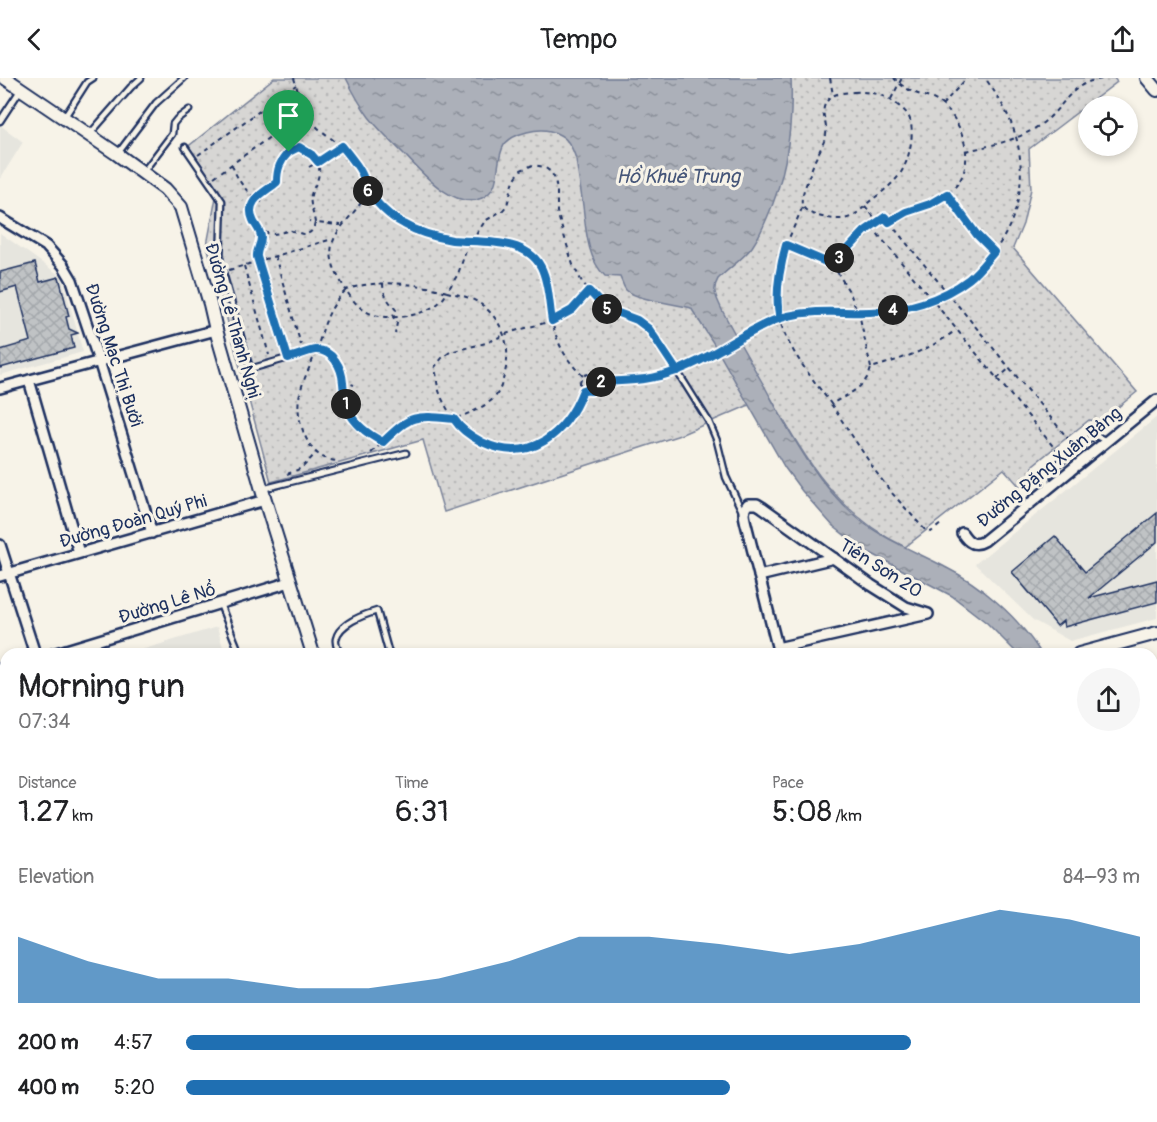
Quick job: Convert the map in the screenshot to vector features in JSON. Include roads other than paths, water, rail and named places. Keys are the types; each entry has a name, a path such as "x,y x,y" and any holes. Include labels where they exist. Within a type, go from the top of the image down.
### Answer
{"main road":[{"name":"Đường Lê Thanh Nghị","path":"5,78 165,189 181,207 311,648"},
{"path":"1147,78 1157,90"},
{"path":"1101,648 1157,633"}],"street":[{"name":"Đường Mạc Thị Bưởi","path":"0,219 46,246 72,280 152,532"},
{"path":"0,388 216,330"},
{"path":"29,380 79,553"},
{"name":"Đường Đặng Xuân Bảng","path":"962,533 969,542 981,543 1157,400"},
{"name":"Đường Đoàn Quý Phi","path":"5,575 152,532 264,494"},
{"name":"Tiên Sơn 20","path":"744,514 744,508 748,504 757,504 871,585 906,607 928,614 790,648"},
{"path":"744,514 777,648"},
{"path":"0,545 5,575 33,648"},
{"path":"759,576 834,558"},
{"name":"Đường Lê Nổ","path":"73,648 290,582"}],"lane":[{"path":"64,118 87,82 93,78"},
{"path":"89,135 141,78"},
{"path":"117,154 156,103 184,78"},
{"path":"0,121 21,89"},
{"path":"142,173 172,134 173,124 189,110"},
{"path":"185,147 222,201 220,262 250,369 316,350"},
{"path":"677,371 709,422 717,441 726,477 744,514"},
{"path":"264,494 406,453"},
{"path":"220,604 238,648"},
{"path":"337,648 335,641 340,629 363,615 377,611 387,648"}],"water":[{"name":"Hồ Khuê Trung","path":"346,78 791,78 790,132 784,167 774,201 752,247 718,279 715,291 718,302 796,442 833,494 871,528 958,574 985,592 1020,625 1038,648 1012,648 987,623 952,596 861,548 833,526 785,468 691,308 638,296 626,290 620,277 605,276 599,269 588,243 576,159 565,138 551,131 539,130 511,138 501,152 496,181 489,194 471,201 460,199 439,188 382,132 369,117"}]}
